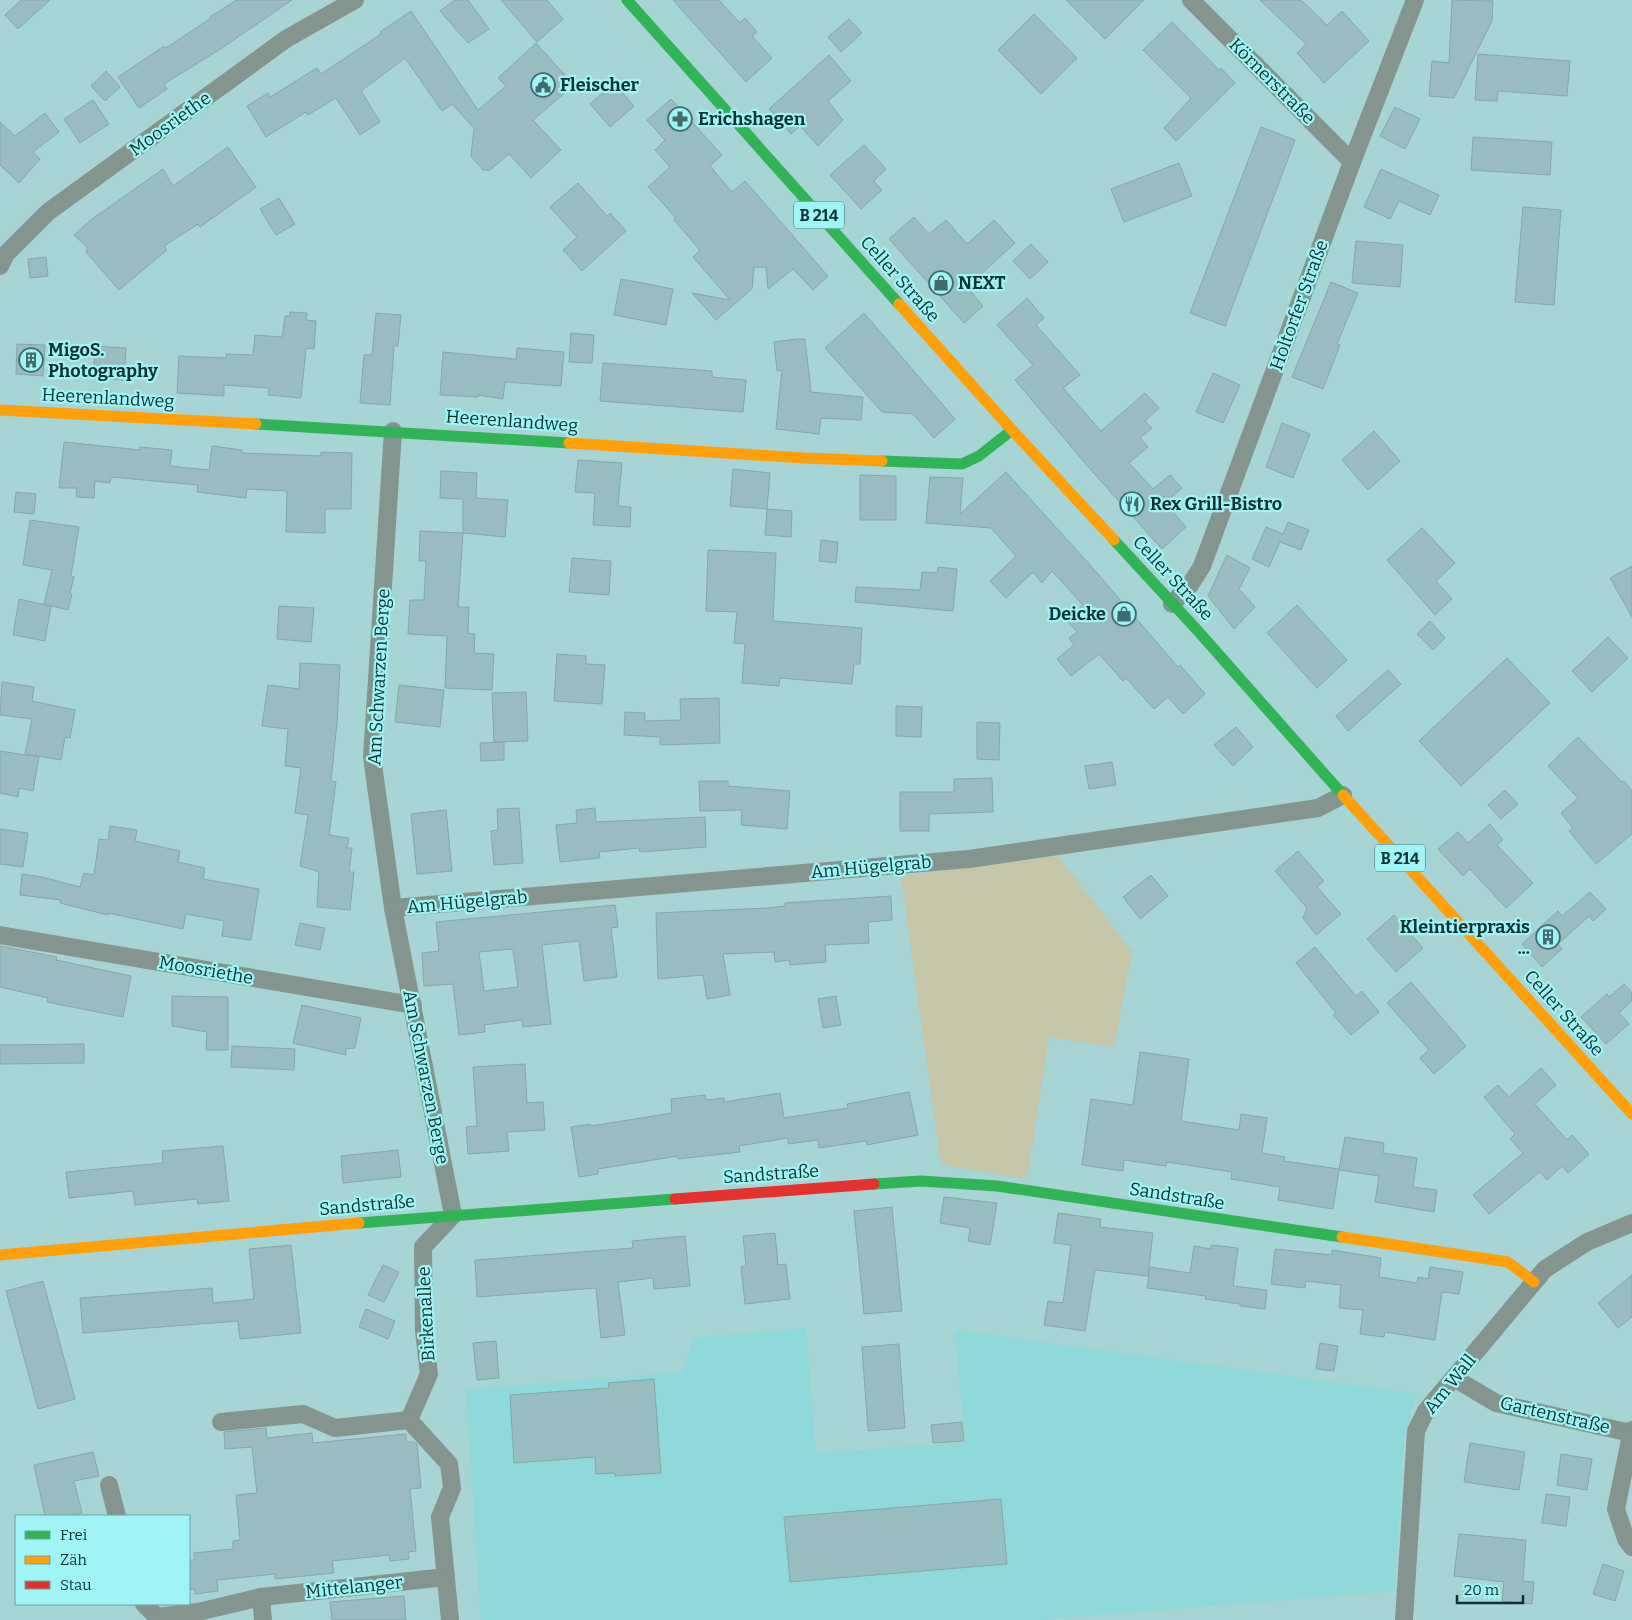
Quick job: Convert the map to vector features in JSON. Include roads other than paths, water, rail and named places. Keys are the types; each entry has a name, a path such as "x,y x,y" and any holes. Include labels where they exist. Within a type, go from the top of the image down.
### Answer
{"street":[{"name":"Moosriethe","path":"0,266 6,254 48,212 286,39 355,0"},
{"name":"Celler Straße","path":"627,0 1012,430 1172,604 1632,1114"},
{"name":"Körnerstraße","path":"1191,0 1352,162"},
{"name":"Holtorfer Straße","path":"1172,604 1190,585 1202,566 1352,162 1415,0"},
{"name":"Heerenlandweg","path":"0,410 393,431 804,458 962,464 979,456 1012,430"},
{"name":"Am Schwarzen Berge","path":"393,431 372,757 393,908 453,1216"},
{"name":"Am Hügelgrab","path":"393,908 969,859 1318,808 1343,795"},
{"name":"Moosriethe","path":"0,935 413,1005"},
{"name":"Sandstraße","path":"0,1255 453,1216 921,1180 997,1186 1508,1262 1534,1282"},
{"name":"Birkenallee","path":"409,1420 429,1374 424,1331 423,1247 453,1216"},
{"name":"Am Wall","path":"1404,1620 1416,1431 1426,1411 1545,1269 1587,1242 1632,1224"},
{"name":"Gartenstraße","path":"1454,1378 1496,1403 1631,1431 1616,1509 1626,1539 1632,1547"},
{"path":"220,1422 303,1414 335,1428 409,1420 449,1464 452,1488 440,1518 450,1620"},
{"path":"108,1485 117,1515"},
{"name":"Mittelanger","path":"145,1605 157,1619 204,1616 262,1597 446,1577"},
{"path":"262,1597 263,1620"}],"place":[{"name":"Fleischer","path":"543,85"},
{"name":"Erichshagen","path":"680,119"},
{"name":"NEXT","path":"941,283"},
{"name":"MigoS. Photography","path":"31,360"},
{"name":"Rex Grill-Bistro","path":"1132,504"},
{"name":"Deicke","path":"1124,614"},
{"name":"Kleintierpraxis ...","path":"1548,937"}]}
